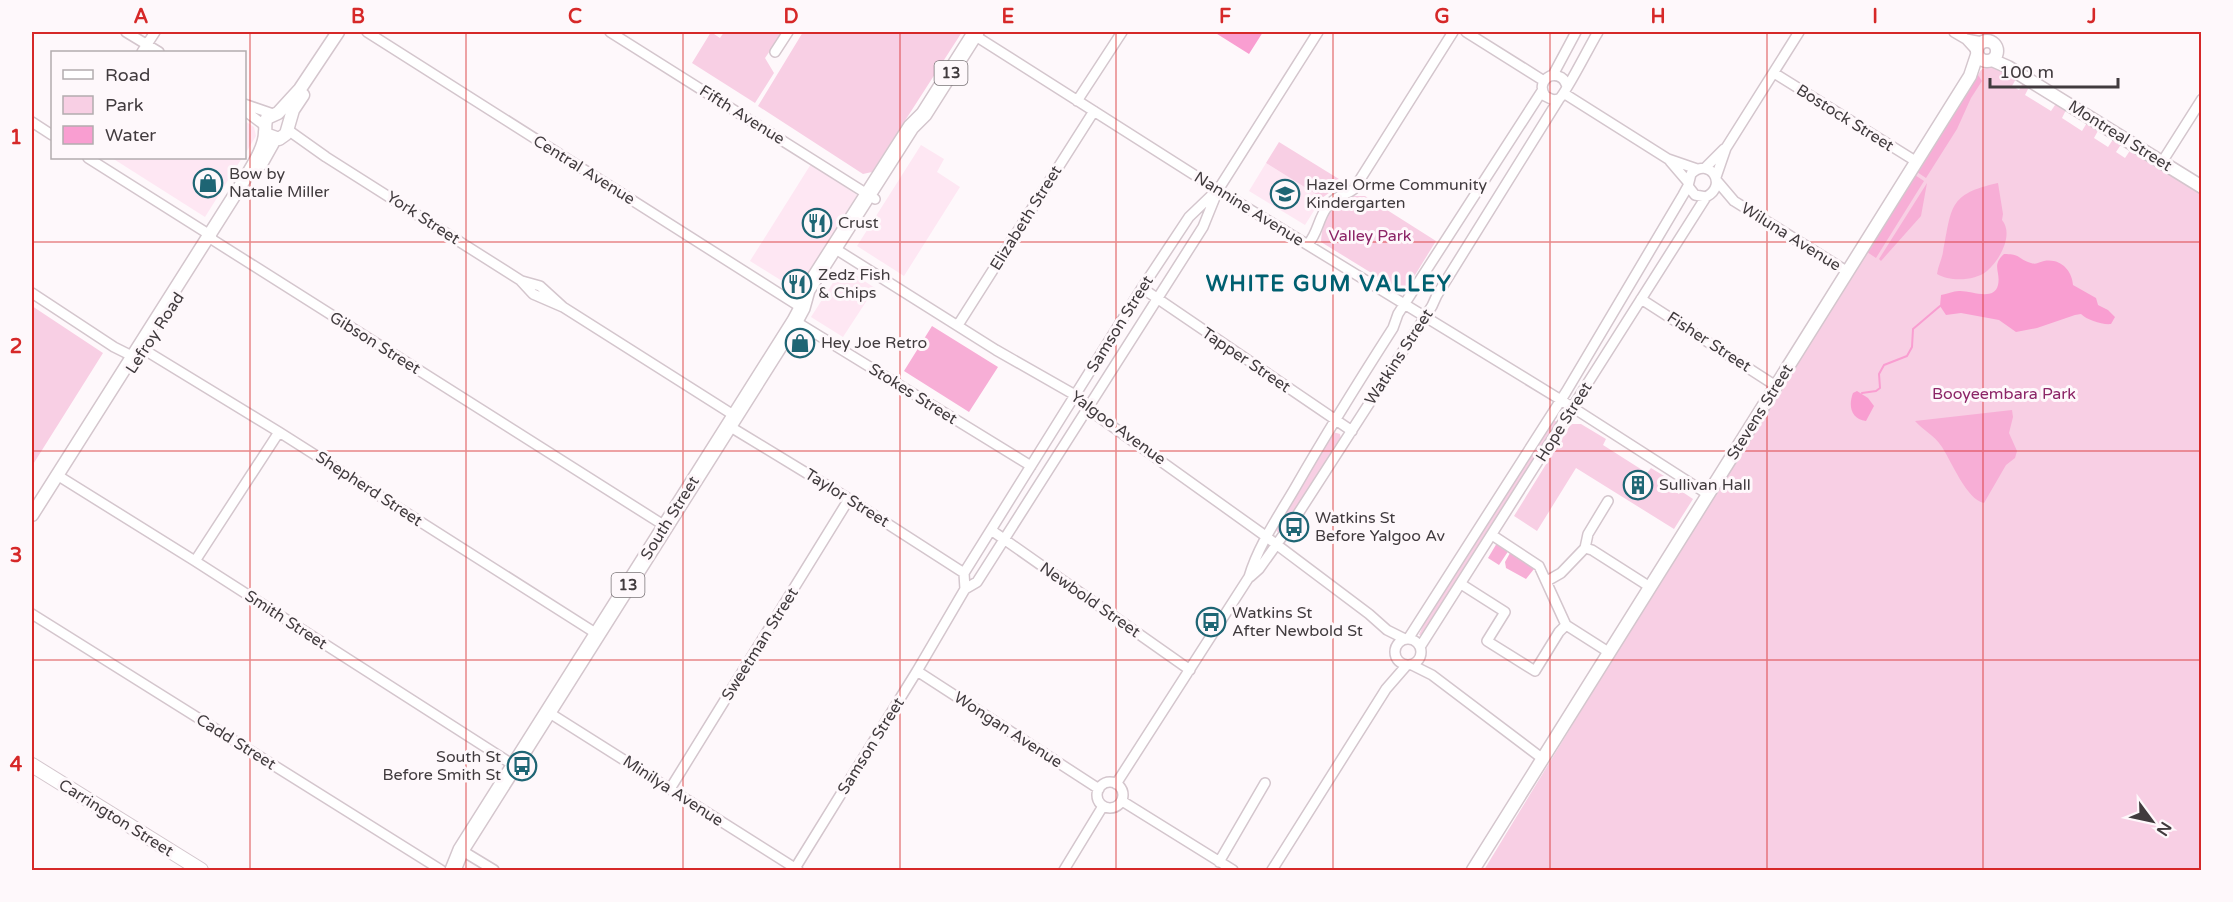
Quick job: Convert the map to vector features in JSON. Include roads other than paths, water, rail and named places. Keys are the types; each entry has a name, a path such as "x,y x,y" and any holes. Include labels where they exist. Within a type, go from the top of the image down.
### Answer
{"main road":[{"name":"South Street","path":"453,870 461,850 799,314 807,290 838,251 911,128 924,114 975,33"},
{"name":"Carrington Street","path":"32,765 201,870"},
{"name":"South Street","path":"441,870 461,850"}],"street":[{"path":"126,32 145,49 155,32"},
{"name":"Lefroy Road","path":"277,131 267,118 276,114 300,90 338,32"},
{"name":"Lefroy Road","path":"32,515 59,477 277,131 344,32"},
{"name":"Central Avenue","path":"367,32 799,314"},
{"name":"Fifth Avenue","path":"610,32 872,196"},
{"path":"775,52 788,32"},
{"path":"1077,101 1122,32"},
{"name":"Samson Street","path":"796,870 965,589 977,582 1005,540 1203,227 1218,190 1318,32"},
{"path":"1308,244 1316,234 1319,219 1328,205 1334,199 1354,189 1453,32"},
{"path":"1466,32 1543,86 1548,98 1564,93 1668,159 1711,171 1716,179"},
{"path":"1543,86 1553,75 1576,32"},
{"name":"Watkins Street","path":"1116,784 1249,578 1259,569 1276,545 1352,431 1564,93 1598,32"},
{"path":"1668,159 1695,195 1708,196 1716,186 1726,148 1799,32"},
{"name":"Montreal Street","path":"1954,32 1989,47 2008,67 2202,187"},
{"name":"Nannine Avenue","path":"975,33 1218,190 1561,400 1709,495"},
{"name":"Stevens Street","path":"1473,870 1989,47"},
{"name":"Bostock Street","path":"1774,73 1917,162"},
{"path":"1553,75 1562,78 1564,93"},
{"name":"Watkins Street","path":"1249,578 1253,562 1334,420 1393,328 1398,314 1543,86"},
{"path":"2162,162 2202,99"},
{"path":"246,105 285,117 277,131"},
{"name":"York Street","path":"246,111 326,157 520,280 533,294 563,307 732,421"},
{"name":"Elizabeth Street","path":"958,325 1094,111"},
{"path":"32,122 51,134"},
{"path":"1688,184 1691,174 1701,169 1726,148"},
{"name":"Gibson Street","path":"90,159 665,526"},
{"name":"Wiluna Avenue","path":"1716,179 1734,201 1848,272"},
{"name":"Hope Street","path":"1407,639 1561,400 1688,184"},
{"name":"Samson Street","path":"963,573 1189,217 1218,190"},
{"name":"Wiluna Avenue","path":"1708,196 1734,201"},
{"name":"Hope Street","path":"1420,647 1708,196"},
{"name":"Yalgoo Avenue","path":"838,251 996,350 1075,395 1088,409 1267,537 1387,630 1407,639"},
{"name":"Tapper Street","path":"1142,288 1352,431"},
{"name":"Shepherd Street","path":"32,292 114,347 138,353 279,432 597,634"},
{"name":"Fisher Street","path":"1641,299 1776,386"},
{"name":"Stokes Street","path":"799,314 1031,466"},
{"name":"Taylor Street","path":"732,421 963,573"},
{"path":"195,561 279,432"},
{"name":"Lefroy Road","path":"32,526 59,477"},
{"name":"Smith Street","path":"59,477 195,561 514,766"},
{"name":"Sweetman Street","path":"670,789 849,499"},
{"path":"1547,581 1561,573 1585,548 1588,534 1608,501"},
{"name":"Newbold Street","path":"991,530 1190,670"},
{"path":"1492,535 1533,560 1547,581 1566,625 1610,653"},
{"path":"1585,548 1592,550 1650,587"},
{"path":"963,573 965,589"},
{"path":"1461,584 1505,612 1487,641 1535,671 1566,625"},
{"name":"Cadd Street","path":"32,614 441,870"},
{"name":"Yalgoo Avenue","path":"1387,630 1395,647"},
{"path":"1386,689 1397,659 1395,647 1407,639 1416,641 1420,647 1420,658 1432,675"},
{"path":"1272,870 1386,689 1409,665 1420,658"},
{"path":"1397,659 1432,675 1543,759"},
{"name":"Wongan Avenue","path":"917,671 1099,789"},
{"name":"Minilya Avenue","path":"548,712 796,870"},
{"path":"1109,782 1116,784 1122,789 1122,801 1116,807 1103,806 1098,800 1099,789 1109,782"},
{"path":"1219,861 1265,783"},
{"path":"1122,801 1233,870"},
{"path":"1064,870 1103,806"},
{"path":"461,850 494,870"}],"water":[{"path":"1214,32 1263,32 1249,54"},
{"path":"2004,254 2017,256 2033,264 2044,261 2060,263 2068,270 2073,285 2096,298 2098,305 2115,317 2111,324 2095,322 2081,314 2016,332 1999,320 1961,313 1946,315 1940,306 1941,295 1954,291 1987,294 1996,290 1999,280 1997,265"},
{"path":"1857,391 1868,398 1874,406 1866,421 1857,418 1852,411 1853,393"}],"waterway":[{"path":"1862,393 1876,391 1880,388 1879,374 1884,365 1907,356 1912,347 1913,329 1940,306"}],"place":[{"name":"Bow by Natalie Miller","path":"208,183"},
{"name":"Hazel Orme Community Kindergarten","path":"1285,194"},
{"name":"Crust","path":"817,223"},
{"name":"Zedz Fish & Chips","path":"797,284"},
{"name":"Hey Joe Retro","path":"800,343"},
{"name":"Sullivan Hall","path":"1638,485"},
{"name":"Watkins St Before Yalgoo Av","path":"1294,527"},
{"name":"Watkins St After Newbold St","path":"1211,622"},
{"name":"South St Before Smith St","path":"522,766"}],"district":[{"name":"WHITE GUM VALLEY","path":"1329,284"}],"park label":[{"name":"Valley Park","path":"1370,236"},
{"name":"Booyeembara Park","path":"2004,394"}]}
